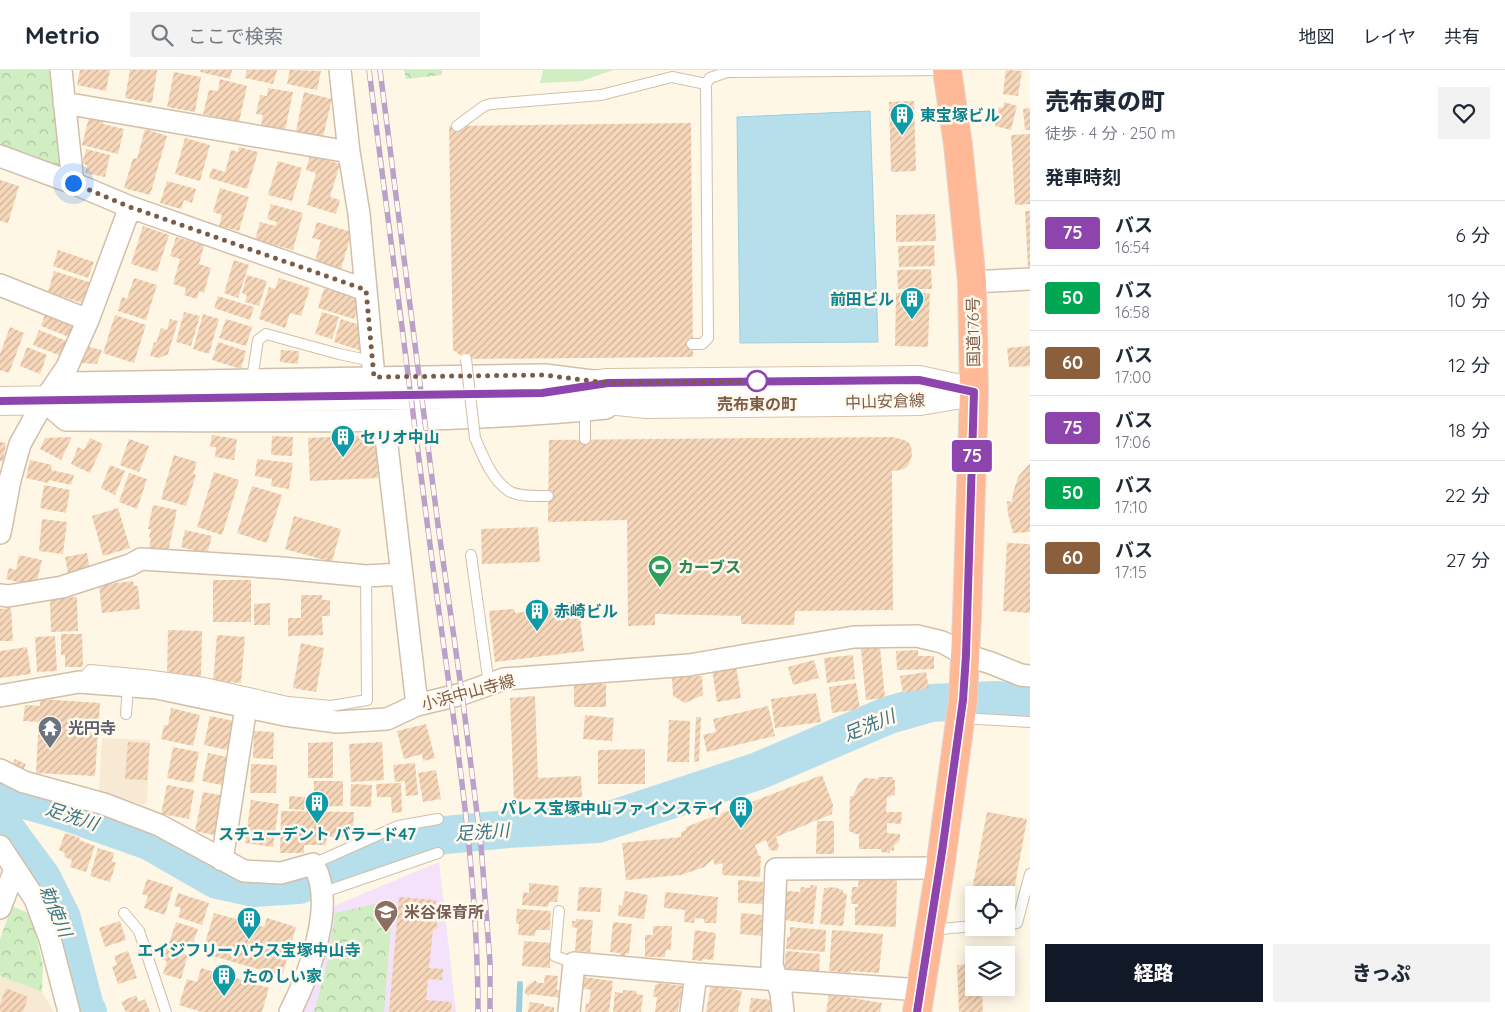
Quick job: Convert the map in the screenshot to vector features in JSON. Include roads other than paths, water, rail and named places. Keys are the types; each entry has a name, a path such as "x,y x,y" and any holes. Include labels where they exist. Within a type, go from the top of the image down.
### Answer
{"highway":[{"name":"国道176号","path":"919,1001 940,868 962,707 966,655 974,392 972,282 958,144 947,70"}],"street":[{"path":"61,70 73,183"},
{"path":"340,70 348,152 359,214 373,369"},
{"path":"64,103 348,152"},
{"path":"0,156 73,183 130,207 366,290"},
{"path":"0,533 10,480 20,444 44,400 67,367 88,320 130,207"},
{"path":"972,282 1030,279"},
{"path":"0,285 88,320"},
{"path":"44,400 71,383 252,379 373,369 544,375 608,383"},
{"name":"中山安倉線","path":"542,393 608,383 919,380 974,392"},
{"name":"中山安倉線","path":"0,401 542,393 646,404 920,401 974,392"},
{"path":"44,400 66,420 384,420 548,414 646,404"},
{"path":"384,420 417,705"},
{"path":"0,594 8,596 62,587 130,565 140,559 282,568 366,576 401,574"},
{"name":"小浜中山寺線","path":"0,696 79,682 157,688 246,707 287,708 337,722 386,719 417,705 462,694 504,679 689,665 854,637 917,636 942,642 966,655 1021,675 1030,676"},
{"path":"222,860 246,707"},
{"path":"0,770 24,782 104,804 159,825 244,871 318,878 321,922 312,959 290,1012"},
{"path":"0,846 34,899 47,931 69,1012"},
{"path":"783,1012 781,993 772,965 776,869 940,868"},
{"path":"0,908 15,869"},
{"path":"569,1012 574,963 763,978 919,1001"},
{"path":"690,1012 696,974"}],"lane":[{"path":"692,344 702,344 708,338 706,84 710,78 727,72 947,70"},
{"path":"457,126 484,106 491,104 601,95 672,77 706,84"},
{"path":"252,379 258,340 266,334 339,354 373,369"},
{"path":"466,359 475,438 494,476 510,491 532,497 548,496"},
{"path":"585,410 586,439"},
{"path":"471,555 489,685"},
{"path":"79,682 90,670 145,675 205,683 287,708 331,706 367,700 366,576"},
{"path":"126,714 128,686"},
{"path":"962,707 1030,722"},
{"path":"318,878 398,826 438,819"},
{"path":"318,878 438,853"},
{"path":"1015,923 1018,923 1030,874"},
{"path":"559,911 556,956 574,963"},
{"path":"124,913 139,931 166,1012"},
{"path":"930,930 965,927"}],"water":[{"path":"870,111 878,342 740,343 737,117"}],"waterway":[{"name":"足洗川","path":"0,793 67,812 149,841 217,880 254,888 299,885 387,848 445,835 598,824 758,771 889,715 931,703 996,700 1030,703"},
{"name":"勅使川","path":"0,821 42,878 62,918 85,1007 88,1012"},
{"path":"519,1012 520,984"}],"railway":[{"path":"369,70 458,748 470,853 477,959 478,1012"},
{"path":"380,70 481,845 490,963 490,1012"}],"place":[{"name":"東宝塚ビル","path":"902,136"},
{"name":"前田ビル","path":"912,320"},
{"name":"売布東の町","path":"757,381"},
{"name":"セリオ中山","path":"343,458"},
{"name":"カーブス","path":"660,588"},
{"name":"赤崎ビル","path":"537,632"},
{"name":"光円寺","path":"50,749"},
{"name":"スチューデント バラード47","path":"317,824"},
{"name":"パレス宝塚中山ファインステイ","path":"741,829"},
{"name":"米谷保育所","path":"386,933"},
{"name":"エイジフリーハウス宝塚中山寺","path":"249,940"},
{"name":"たのしい家","path":"224,997"}]}
